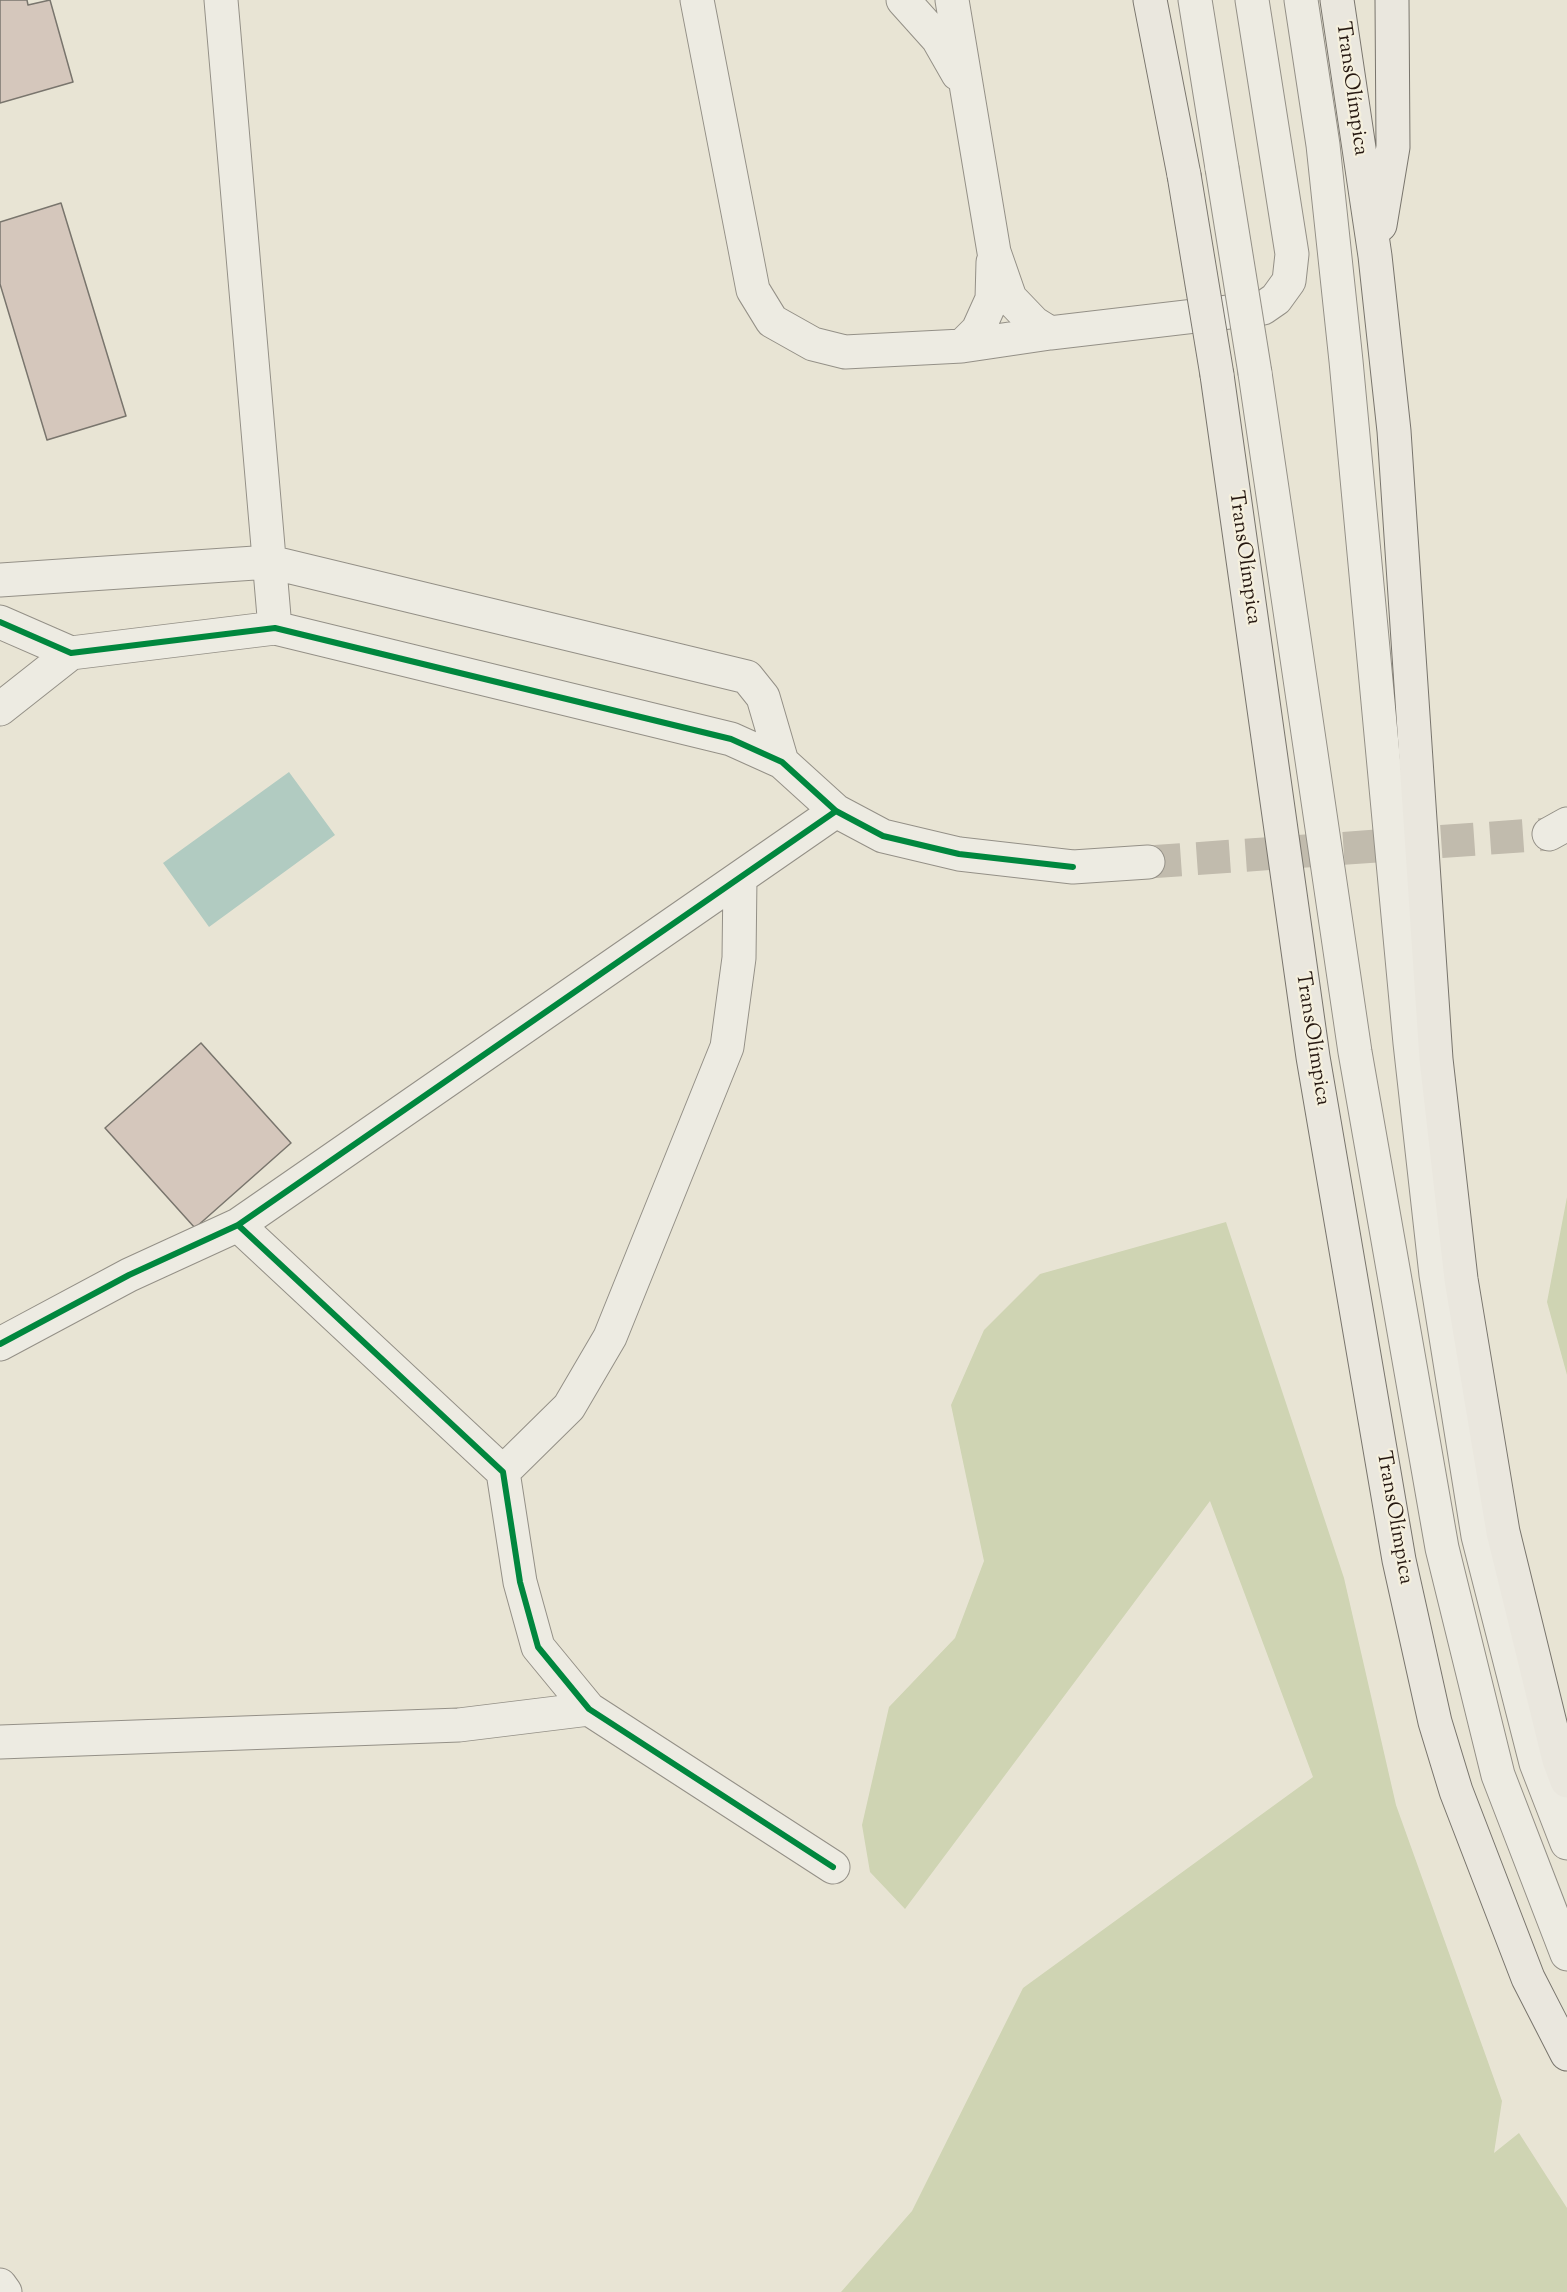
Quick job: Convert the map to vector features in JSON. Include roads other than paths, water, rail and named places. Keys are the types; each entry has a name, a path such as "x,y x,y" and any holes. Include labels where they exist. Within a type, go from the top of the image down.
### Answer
{"highway":[{"name":"TransOlímpica","path":"1150,0 1184,175 1217,375 1313,1057 1399,1560 1435,1722 1456,1791 1528,1978 1567,2054"},
{"name":"TransOlímpica","path":"1336,0 1375,256 1394,431 1436,1059 1461,1279 1503,1532 1559,1760 1567,1781"},
{"path":"1375,256 1393,147 1392,0"}],"street":[{"path":"221,0 275,628"},
{"path":"697,0 753,290 772,321 813,344 845,352 962,346 1050,333 1263,308 1276,299 1289,281 1292,254 1252,0"},
{"path":"903,0 938,39 964,86"},
{"path":"952,0 964,86 994,252 1010,298 1034,323 1050,333"},
{"name":"TransOlímpica","path":"1196,0 1255,373 1354,1052 1442,1548 1498,1775 1567,1954"},
{"name":"TransOlímpica","path":"1301,0 1323,145 1338,282 1410,1043 1436,1275 1478,1536 1536,1763 1567,1843"},
{"path":"962,346 978,330 992,299 994,252"},
{"path":"0,580 270,562 747,677 763,697 782,762"},
{"path":"0,622 71,653 275,628 731,739 782,762 836,811 883,836 959,854 1073,867 1148,862"},
{"path":"0,709 71,653"},
{"path":"0,1344 129,1275 238,1225 836,811"},
{"path":"503,1472 569,1407 610,1337 727,1047 739,958 740,878"},
{"path":"238,1225 503,1472 520,1582 538,1647 589,1709 833,1867"},
{"path":"0,1742 459,1725 589,1709"},
{"path":"0,2285 4,2292"}],"tunnel":[{"path":"1148,862 1549,834"}]}
